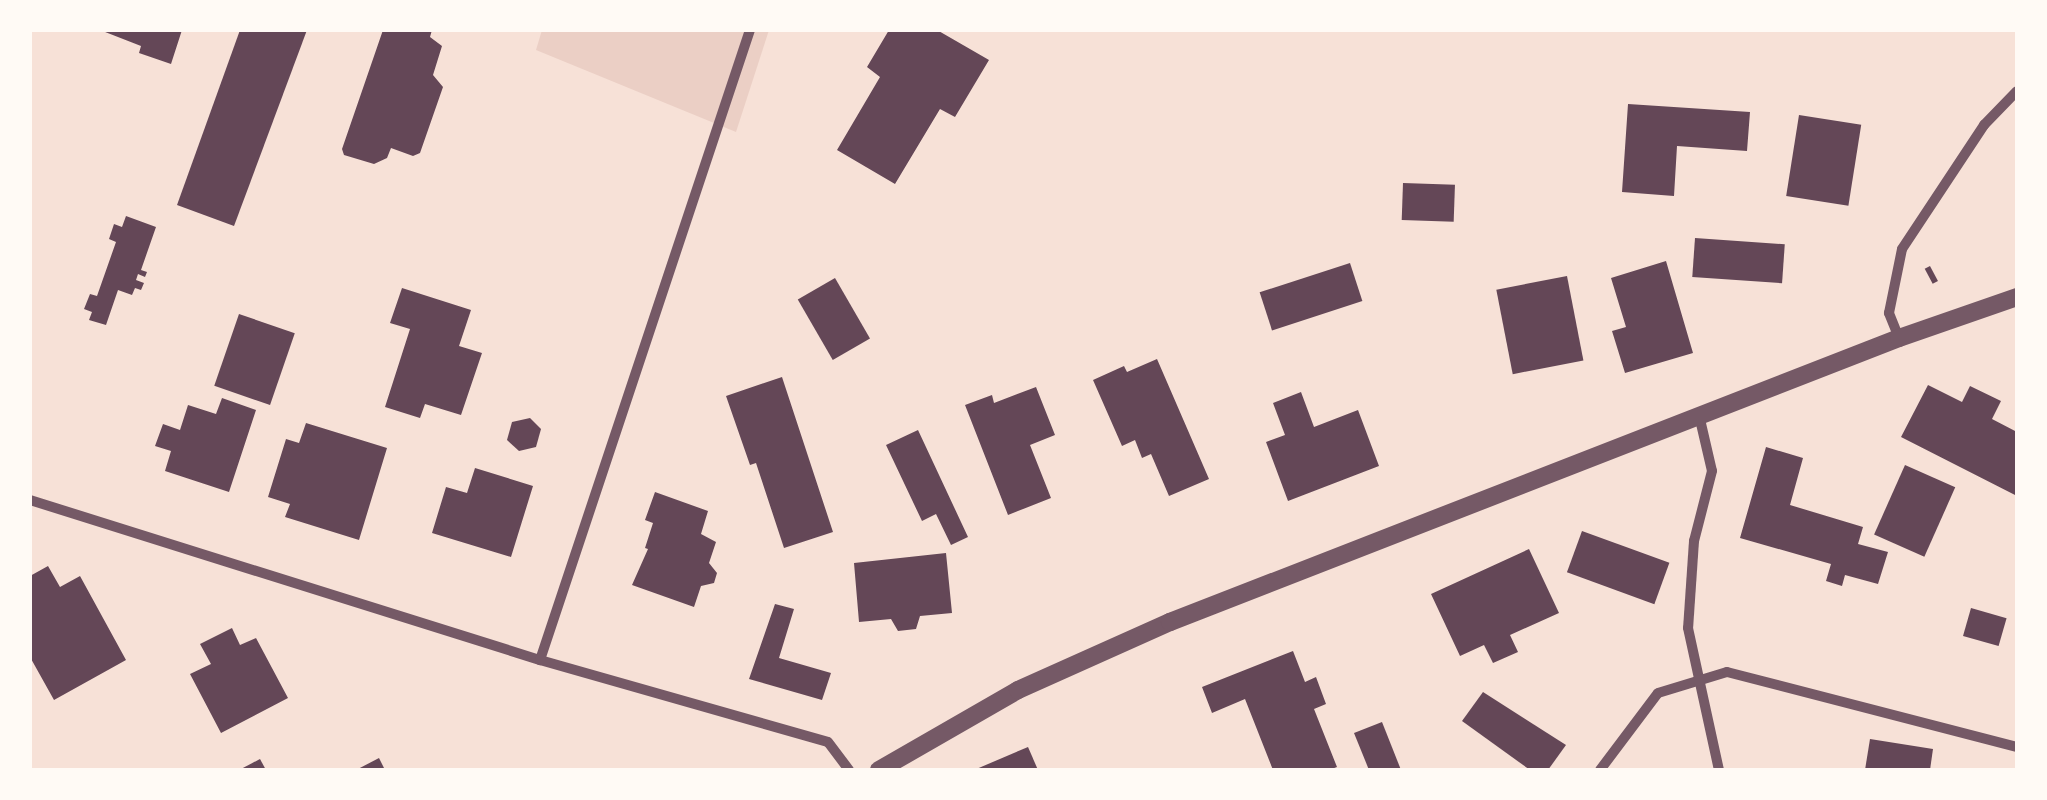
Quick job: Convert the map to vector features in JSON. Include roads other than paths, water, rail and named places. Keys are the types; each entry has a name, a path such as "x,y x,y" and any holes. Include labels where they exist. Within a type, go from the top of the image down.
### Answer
{"street":[{"path":"540,660 750,30"},
{"path":"1899,338 1889,312 1902,249 1984,126 2017,91"},
{"path":"879,770 960,720 1054,672 1170,622 1899,338 2017,297"},
{"path":"1699,415 1712,471 1694,541 1688,628 1719,770"},
{"path":"30,500 540,660 828,742 849,770"},
{"path":"1600,770 1658,693 1696,678 1727,672 2017,747"}]}
